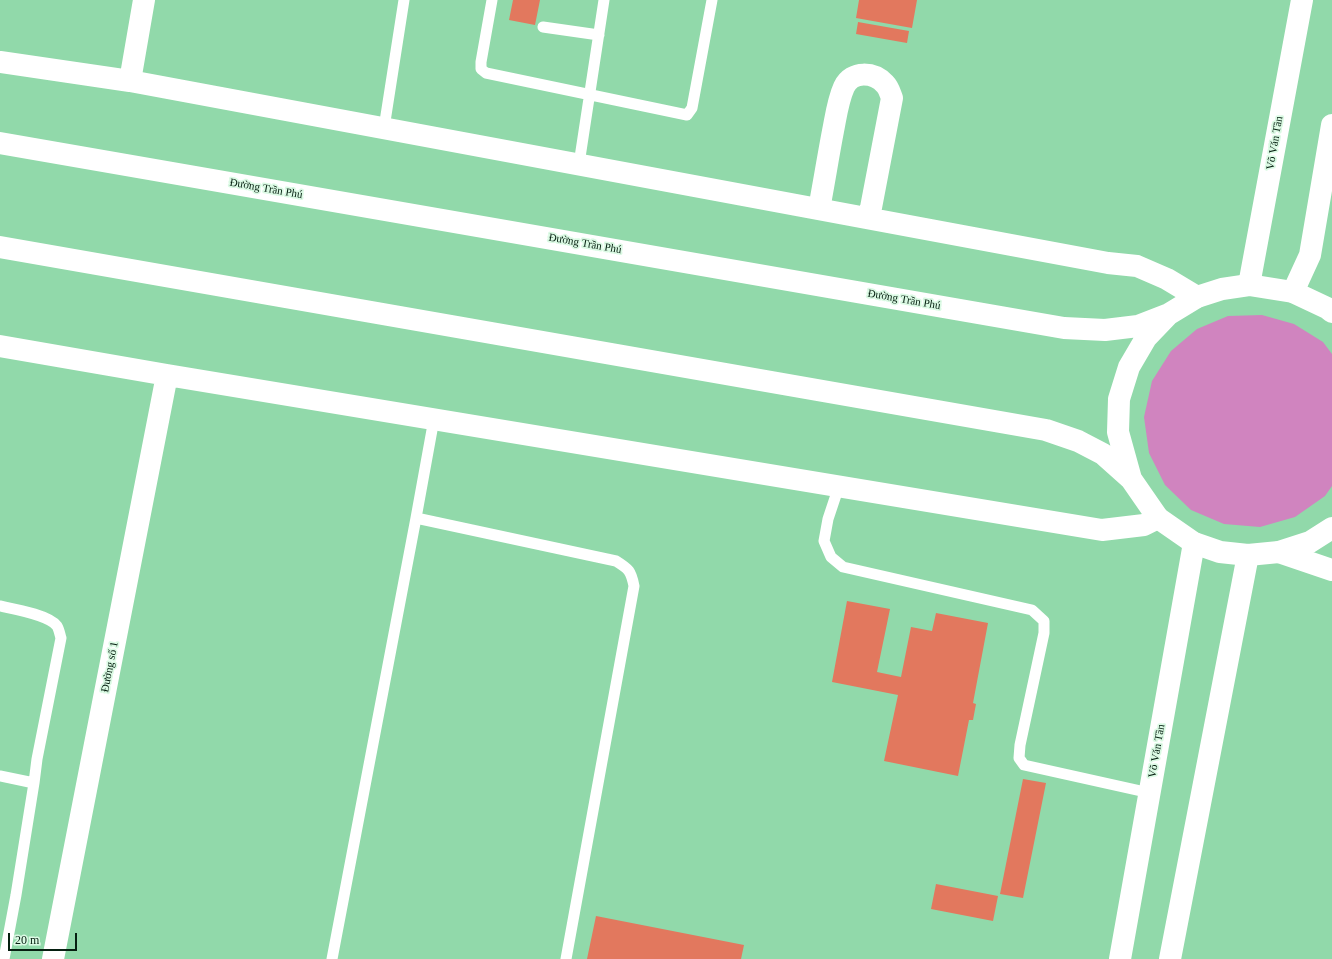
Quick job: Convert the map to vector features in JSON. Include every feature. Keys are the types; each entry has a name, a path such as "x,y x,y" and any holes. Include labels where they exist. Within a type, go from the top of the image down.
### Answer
{"street":[{"path":"130,81 144,0"},
{"name":"Võ Văn Tần","path":"1249,285 1302,0"},
{"path":"0,62 130,81 1108,263 1137,266 1167,279 1197,297"},
{"path":"819,209 838,105 844,87 849,79 855,76 870,76 885,84 889,88 892,98 869,218"},
{"path":"1293,292 1310,255 1332,125"},
{"name":"Đường Trần Phú","path":"0,142 1064,328 1105,330 1138,326 1169,314"},
{"path":"0,247 1046,430 1078,441 1103,454 1131,479 1158,518 1194,542 1220,552 1248,555 1279,552 1310,542 1332,528"},
{"path":"1131,479 1118,432 1120,399 1129,367 1142,344 1169,314 1197,297 1222,289 1249,285 1293,292 1327,308 1332,312"},
{"path":"0,346 1102,530 1144,525 1158,518"},
{"name":"Đường số 1","path":"53,959 167,375"},
{"name":"Võ Văn Tần","path":"1120,959 1194,542"},
{"path":"1279,552 1332,570"},
{"path":"1170,959 1248,555"}],"lane":[{"path":"384,128 404,0"},
{"path":"492,0 481,69 486,73 687,115 692,108 712,0"},
{"path":"579,164 604,0"},
{"path":"543,27 599,35"},
{"path":"332,959 434,419"},
{"path":"839,486 828,519 824,541 831,557 843,567 1032,610 1044,621 1044,633 1020,745 1019,758 1024,766 1150,793"},
{"path":"416,518 616,561 626,567 632,574 634,586 566,959"},
{"path":"0,606 20,610 45,618 57,626 61,638 60,650 37,759 4,959"},
{"path":"0,776 34,783"}],"shaded area":[{"path":"0,0 1332,0 1332,959 0,959"},
{"path":"1262,315 1294,324 1323,342 1332,354 1332,486 1325,496 1295,517 1260,527 1224,524 1191,510 1165,485 1149,453 1144,417 1152,381 1171,351 1197,329 1228,316"}],"building":[{"path":"513,0 540,0 535,25 509,20"},
{"path":"859,0 917,0 912,28 856,18"},
{"path":"858,22 909,31 907,43 856,34"},
{"path":"847,601 890,609 877,672 901,677 911,627 932,631 936,613 988,623 973,703 976,704 973,720 969,720 958,776 884,761 898,695 832,682"},
{"path":"1023,779 1046,783 1023,898 1000,894"},
{"path":"936,884 998,896 993,921 931,909"},
{"path":"596,916 744,945 741,959 587,959"}]}
